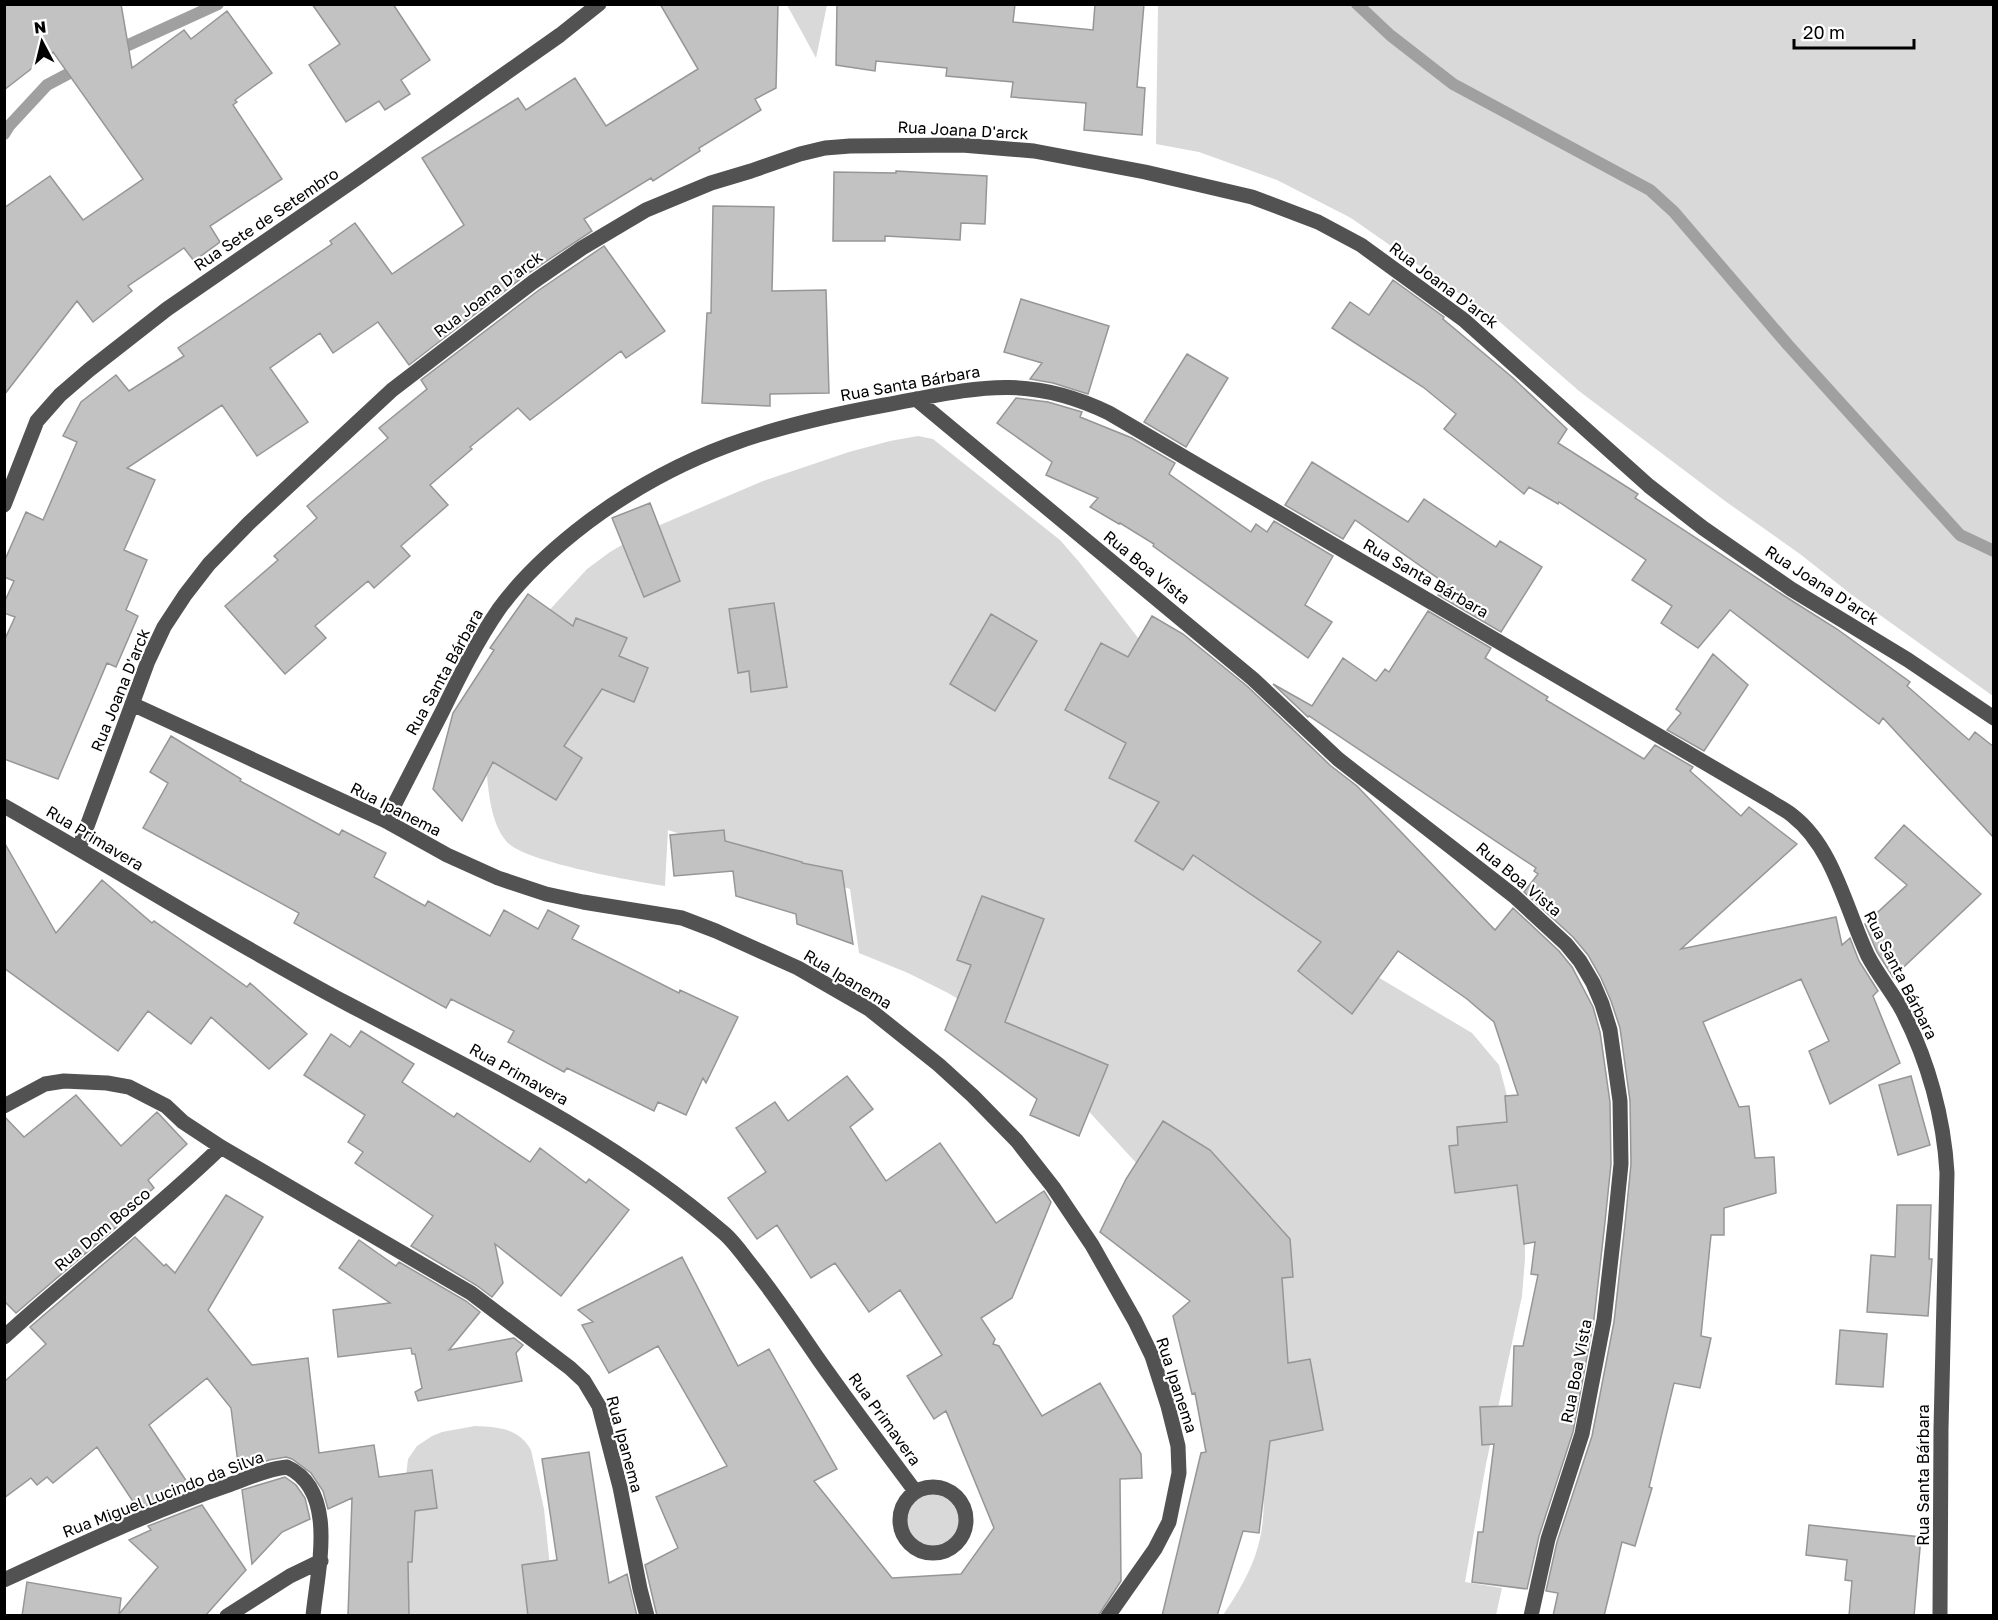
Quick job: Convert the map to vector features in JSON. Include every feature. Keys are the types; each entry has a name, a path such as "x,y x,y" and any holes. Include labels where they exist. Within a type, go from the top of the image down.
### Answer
{"street":[{"name":"Rua Sete de Setembro","path":"4,505 37,421 60,395 89,370 167,309 357,178 599,4"},
{"name":"Rua Joana D'arck","path":"79,848 148,661 164,627 209,564 249,523 392,390 533,282 582,248 657,206 711,183 800,154 825,148 850,146 962,145 1034,151 1081,159 1233,193 1282,207 1318,222 1361,245 1464,320 1649,486 1702,528 1791,589 1908,660 1994,718"},
{"name":"Rua Santa Bárbara","path":"386,821 467,661 501,607 543,559 617,500 705,453 766,431 840,413 960,390 1005,386 1040,389 1091,404 1770,801 1793,816 1822,848 1870,959 1903,1012 1915,1038 1946,1142 1940,1616"},
{"name":"Rua Boa Vista","path":"916,399 1253,679 1338,759 1514,896 1566,944 1593,983 1610,1030 1620,1101 1621,1164 1604,1320 1584,1422 1548,1539 1531,1616"},
{"name":"Rua Ipanema","path":"132,704 386,821 447,855 498,878 546,894 573,900 682,918 798,968 869,1009 897,1030 973,1096 1017,1141 1053,1187 1120,1291 1152,1356 1168,1406 1178,1446 1179,1473 1169,1522 1155,1549 1108,1616"},
{"name":"Rua Primavera","path":"4,806 79,848 225,937 534,1101 608,1146 675,1195 727,1236 757,1272 915,1491"},
{"name":"Rua Ipanema","path":"4,1106 45,1084 64,1081 129,1087 166,1106 183,1122 221,1147 471,1293 512,1323 584,1381 598,1406 620,1487 640,1589 648,1616"},
{"name":"Rua Dom Bosco","path":"4,1337 50,1295 182,1185 221,1147"},
{"name":"Rua Miguel Lucindo da Silva","path":"4,1580 70,1548 158,1511 277,1468 287,1467 302,1477 313,1496 321,1529 321,1561 313,1616"},
{"path":"937,1486 956,1495 963,1504 967,1515 966,1526 963,1536 956,1545 946,1551 925,1552 915,1548 906,1540 900,1520 901,1509 915,1491 937,1486"},
{"path":"227,1616 290,1576 321,1561"}],"shaded area":[{"path":"787,5 827,5 816,58"},
{"path":"1158,5 1993,5 1993,696 1852,595 1579,391 1500,322 1351,218 1277,180 1199,152 1156,144"},
{"path":"918,436 933,439 1060,540 1146,648 1366,970 1472,1033 1499,1065 1512,1115 1525,1225 1525,1259 1522,1296 1486,1464 1465,1582 1502,1588 1496,1615 1223,1615 1242,1584 1256,1554 1263,1522 1263,1485 1184,1215 1071,1092 980,1012 908,973 859,953 850,889 668,830 665,886 557,864 518,849 507,842 501,834 493,815 486,763 544,616 587,569 610,552 646,531 763,481 849,452"},
{"path":"475,1426 500,1428 514,1433 531,1450 544,1509 555,1615 406,1616 405,1484 408,1459 417,1446 432,1436"},
{"path":"934,1491 951,1496 959,1504 964,1521 959,1538 951,1546 934,1551 917,1546 909,1538 904,1521 909,1504 917,1496"}],"building":[{"path":"4,4 121,4 132,68 184,30 191,39 227,11 272,73 235,100 237,102 233,105 282,179 210,226 220,242 194,261 184,248 128,286 132,291 93,322 77,301 4,395 4,208 50,176 83,220 143,179 53,52 4,90"},
{"path":"312,4 393,4 430,60 401,80 410,94 385,110 379,101 346,122 309,65 340,44"},
{"path":"660,4 778,4 776,88 755,99 761,110 699,148 700,151 653,181 651,178 584,219 592,231 527,274 409,365 378,322 333,353 320,333 270,368 308,422 257,456 222,405 127,468 155,480 124,550 147,560 126,610 138,616 116,667 107,663 58,779 4,759 4,641 15,617 4,613 4,603 14,581 4,577 4,562 26,512 43,520 77,442 63,436 81,402 116,375 129,391 184,356 178,348 332,244 330,241 355,223 392,274 464,225 422,158 518,98 526,110 575,78 606,126 698,69"},
{"path":"837,4 1015,4 1013,22 1093,30 1095,4 1144,4 1137,87 1145,88 1142,135 1084,130 1086,103 1011,97 1013,82 946,76 947,68 876,61 875,71 836,65"},
{"path":"896,171 987,176 985,224 961,223 960,240 885,236 885,241 833,241 834,172 896,173"},
{"path":"713,206 774,207 772,291 826,290 829,393 770,394 770,406 702,403 707,313 711,313"},
{"path":"604,246 665,331 626,358 621,351 530,420 518,408 470,447 472,449 430,485 448,505 401,546 410,556 374,588 368,581 315,626 326,638 285,674 225,606 278,560 274,556 317,518 307,506 388,438 379,428 427,389 421,380 539,290"},
{"path":"1393,280 1444,317 1443,319 1512,377 1567,429 1558,443 1638,494 1635,498 1837,629 1910,682 1907,686 1969,740 1975,732 1994,747 1994,838 1883,718 1879,724 1730,610 1698,648 1661,623 1672,606 1632,580 1646,560 1559,502 1558,504 1529,487 1524,494 1444,429 1456,414 1423,387 1332,328 1350,302 1369,315"},
{"path":"1021,299 1109,326 1088,394 1053,383 1030,379 1042,363 1004,352"},
{"path":"1187,354 1228,378 1186,447 1144,422"},
{"path":"1016,398 1048,402 1082,412 1080,417 1132,438 1175,463 1169,474 1251,532 1256,524 1267,532 1274,521 1333,556 1305,605 1332,622 1308,658 1153,546 1154,544 1090,507 1098,498 1046,475 1052,462 997,423"},
{"path":"1312,462 1408,522 1424,499 1496,547 1500,541 1542,567 1501,632 1438,595 1446,584 1355,520 1343,539 1285,505"},
{"path":"650,503 680,581 644,597 612,518"},
{"path":"528,594 573,626 576,618 627,638 619,656 648,668 634,702 602,689 564,746 582,758 556,800 493,762 462,821 433,789 453,713 494,650 490,648"},
{"path":"774,603 787,687 751,692 749,671 738,673 729,609"},
{"path":"1428,611 1491,648 1485,658 1548,697 1546,700 1644,759 1655,745 1693,767 1690,771 1741,816 1749,807 1797,844 1681,949 1836,917 1842,945 1850,938 1859,961 1878,991 1873,996 1900,1063 1830,1104 1809,1051 1829,1041 1801,979 1703,1022 1739,1107 1749,1106 1755,1158 1774,1157 1776,1193 1724,1208 1724,1235 1711,1235 1701,1336 1711,1338 1700,1388 1674,1383 1649,1487 1652,1488 1635,1546 1622,1542 1604,1616 1553,1616 1558,1593 1546,1591 1557,1542 1592,1436 1614,1322 1625,1224 1631,1164 1630,1101 1620,1028 1611,1001 1588,955 1573,937 1524,892 1538,874 1534,871 1536,868 1308,717 1273,684 1312,706 1343,658 1376,681 1385,669 1389,672"},
{"path":"991,614 1037,641 995,711 950,684"},
{"path":"1152,616 1183,634 1247,686 1331,766 1357,786 1495,930 1513,908 1559,951 1572,967 1593,1007 1600,1032 1610,1102 1611,1164 1594,1319 1573,1432 1539,1536 1527,1589 1472,1582 1478,1532 1483,1532 1494,1444 1482,1445 1480,1407 1512,1406 1514,1346 1523,1346 1538,1275 1531,1274 1535,1242 1524,1244 1517,1185 1455,1193 1449,1146 1458,1145 1457,1127 1507,1122 1505,1096 1518,1095 1494,1022 1467,999 1398,951 1352,1014 1298,971 1321,942 1193,855 1183,870 1135,841 1159,802 1109,778 1126,743 1065,710 1101,643 1128,657"},
{"path":"1713,654 1748,685 1704,751 1667,730 1681,713 1676,709"},
{"path":"171,736 241,779 240,781 339,835 342,830 386,853 374,877 425,906 428,901 490,936 504,910 538,929 548,910 579,926 572,939 679,993 680,990 738,1017 706,1083 703,1078 686,1115 658,1102 654,1111 567,1068 564,1072 508,1042 514,1031 451,999 446,1008 294,923 299,913 143,828 168,783 150,772"},
{"path":"1904,825 1981,894 1893,977 1877,952 1865,924 1907,885 1875,858"},
{"path":"724,830 725,841 802,863 842,871 853,944 797,924 796,914 736,896 733,871 674,876 670,835"},
{"path":"4,842 56,933 102,880 152,923 154,921 247,987 250,983 307,1034 269,1069 211,1017 191,1044 148,1011 118,1051 4,968"},
{"path":"982,896 1044,919 1005,1022 1108,1065 1079,1136 1030,1115 1037,1099 945,1030 971,965 957,960"},
{"path":"361,1031 414,1064 402,1082 454,1117 457,1113 530,1162 540,1148 586,1183 589,1179 629,1210 561,1296 495,1244 503,1283 492,1297 411,1246 433,1216 355,1163 363,1152 348,1142 365,1115 304,1075 331,1034 350,1047"},
{"path":"847,1076 873,1109 850,1127 886,1181 940,1143 996,1223 1044,1191 1051,1202 1012,1298 981,1318 995,1339 993,1344 999,1346 1042,1416 1100,1383 1141,1454 1142,1478 1120,1479 1121,1581 1098,1616 657,1616 645,1565 678,1548 656,1497 727,1466 658,1346 609,1373 582,1325 593,1322 578,1310 682,1257 738,1366 769,1349 837,1469 814,1481 892,1578 961,1574 994,1528 946,1411 934,1419 907,1376 942,1355 900,1290 869,1312 835,1263 811,1278 777,1225 757,1239 728,1198 766,1172 736,1128 775,1102 788,1121"},
{"path":"1911,1076 1930,1145 1898,1155 1879,1085"},
{"path":"76,1095 121,1146 157,1112 187,1144 148,1180 154,1188 117,1219 121,1223 16,1313 4,1301 4,1116 24,1137"},
{"path":"1163,1121 1210,1150 1290,1239 1293,1277 1282,1278 1288,1363 1310,1359 1323,1430 1270,1441 1259,1533 1243,1531 1217,1616 1162,1616 1201,1453 1206,1452 1195,1393 1192,1394 1173,1316 1190,1301 1100,1232 1126,1179"},
{"path":"226,1195 263,1217 208,1310 252,1365 308,1358 319,1453 374,1445 379,1477 432,1470 437,1508 415,1511 412,1562 408,1562 409,1616 348,1616 352,1498 328,1509 323,1491 311,1473 286,1457 269,1460 239,1471 231,1408 207,1378 149,1425 191,1488 138,1509 97,1447 53,1483 47,1477 37,1485 31,1478 4,1498 4,1382 46,1344 30,1327 135,1237 164,1266 166,1264 175,1273"},
{"path":"1897,1205 1931,1205 1929,1259 1932,1259 1928,1316 1867,1312 1871,1255 1895,1257"},
{"path":"359,1240 396,1266 399,1262 466,1301 480,1312 449,1350 514,1338 523,1345 516,1353 522,1381 418,1401 415,1392 422,1388 415,1354 412,1354 411,1348 338,1357 333,1310 390,1303 339,1268"},
{"path":"1840,1330 1887,1334 1883,1387 1836,1384"},
{"path":"589,1452 609,1583 627,1574 637,1616 528,1616 522,1565 557,1560 542,1459"},
{"path":"285,1477 296,1485 305,1498 310,1519 282,1532 252,1564 242,1490"},
{"path":"202,1505 246,1570 205,1616 22,1616 27,1582 121,1598 119,1614 158,1567 129,1540 151,1530 148,1526"},
{"path":"1809,1525 1921,1537 1914,1616 1849,1616 1852,1581 1845,1580 1847,1560 1806,1555"}],"waterway":[{"path":"113,52 218,4"},
{"path":"1357,4 1390,35 1453,84 1650,190 1674,212 1788,345 1960,535 1994,551"},
{"path":"4,134 47,85 81,67"}]}
